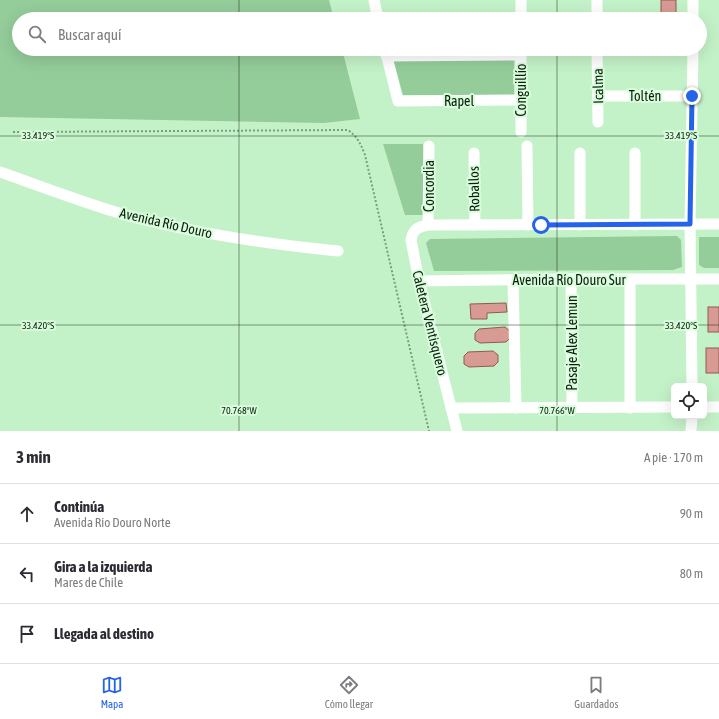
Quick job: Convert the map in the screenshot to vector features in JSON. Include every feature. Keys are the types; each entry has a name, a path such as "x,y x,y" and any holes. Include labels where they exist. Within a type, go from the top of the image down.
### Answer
{"street":[{"path":"374,0 377,12"},
{"path":"521,0 521,12"},
{"path":"597,0 597,12"},
{"path":"693,0 693,12"},
{"name":"Rapel","path":"386,56 398,101 521,100"},
{"name":"Conguillío","path":"521,56 521,132"},
{"name":"Icalma","path":"598,56 598,122"},
{"path":"692,56 690,224 692,383"},
{"name":"Toltén","path":"598,96 692,96"},
{"name":"Concordia","path":"428,225 429,146"},
{"path":"527,146 528,225"},
{"name":"Roballos","path":"474,153 475,225"},
{"path":"580,153 580,225"},
{"path":"634,153 635,224"},
{"name":"Avenida Río Douro","path":"0,172 104,208 154,222 221,236 338,251"},
{"path":"428,225 719,224"},
{"name":"Caletera Ventisquero","path":"428,225 415,229 412,233 411,240 419,281 457,431"},
{"name":"Pasaje Alex Lemun","path":"571,279 572,408"},
{"name":"Avenida Río Douro Sur","path":"419,281 719,279"},
{"path":"513,280 516,408"},
{"path":"630,280 630,408"},
{"path":"707,407 719,407"},
{"path":"451,408 671,408"},
{"path":"691,431 692,419"}],"path":[{"path":"13,132 348,130 355,135 360,142 365,155 429,431"}],"green space":[{"path":"0,0 329,0 332,12 12,12 12,56 344,56 360,119 324,123 0,117"},
{"path":"393,59 514,60 514,95 403,95"},
{"path":"383,144 423,144 424,215 405,215"},
{"path":"677,236 681,240 682,267 673,270 434,271 426,243 430,239"},
{"path":"699,237 719,237 719,268 704,268 699,265"}],"building":[{"path":"661,0 676,0 676,12 661,12"},
{"path":"506,303 507,312 487,313 487,319 471,319 470,304"},
{"path":"708,307 719,307 719,332 708,332"},
{"path":"505,327 510,331 510,338 506,342 480,343 475,340 475,333 479,329"},
{"path":"706,348 719,348 719,373 706,373"},
{"path":"493,351 498,355 498,362 494,366 469,367 464,364 464,356 468,352"}],"route":[{"path":"541,225 690,224 692,96"}]}
